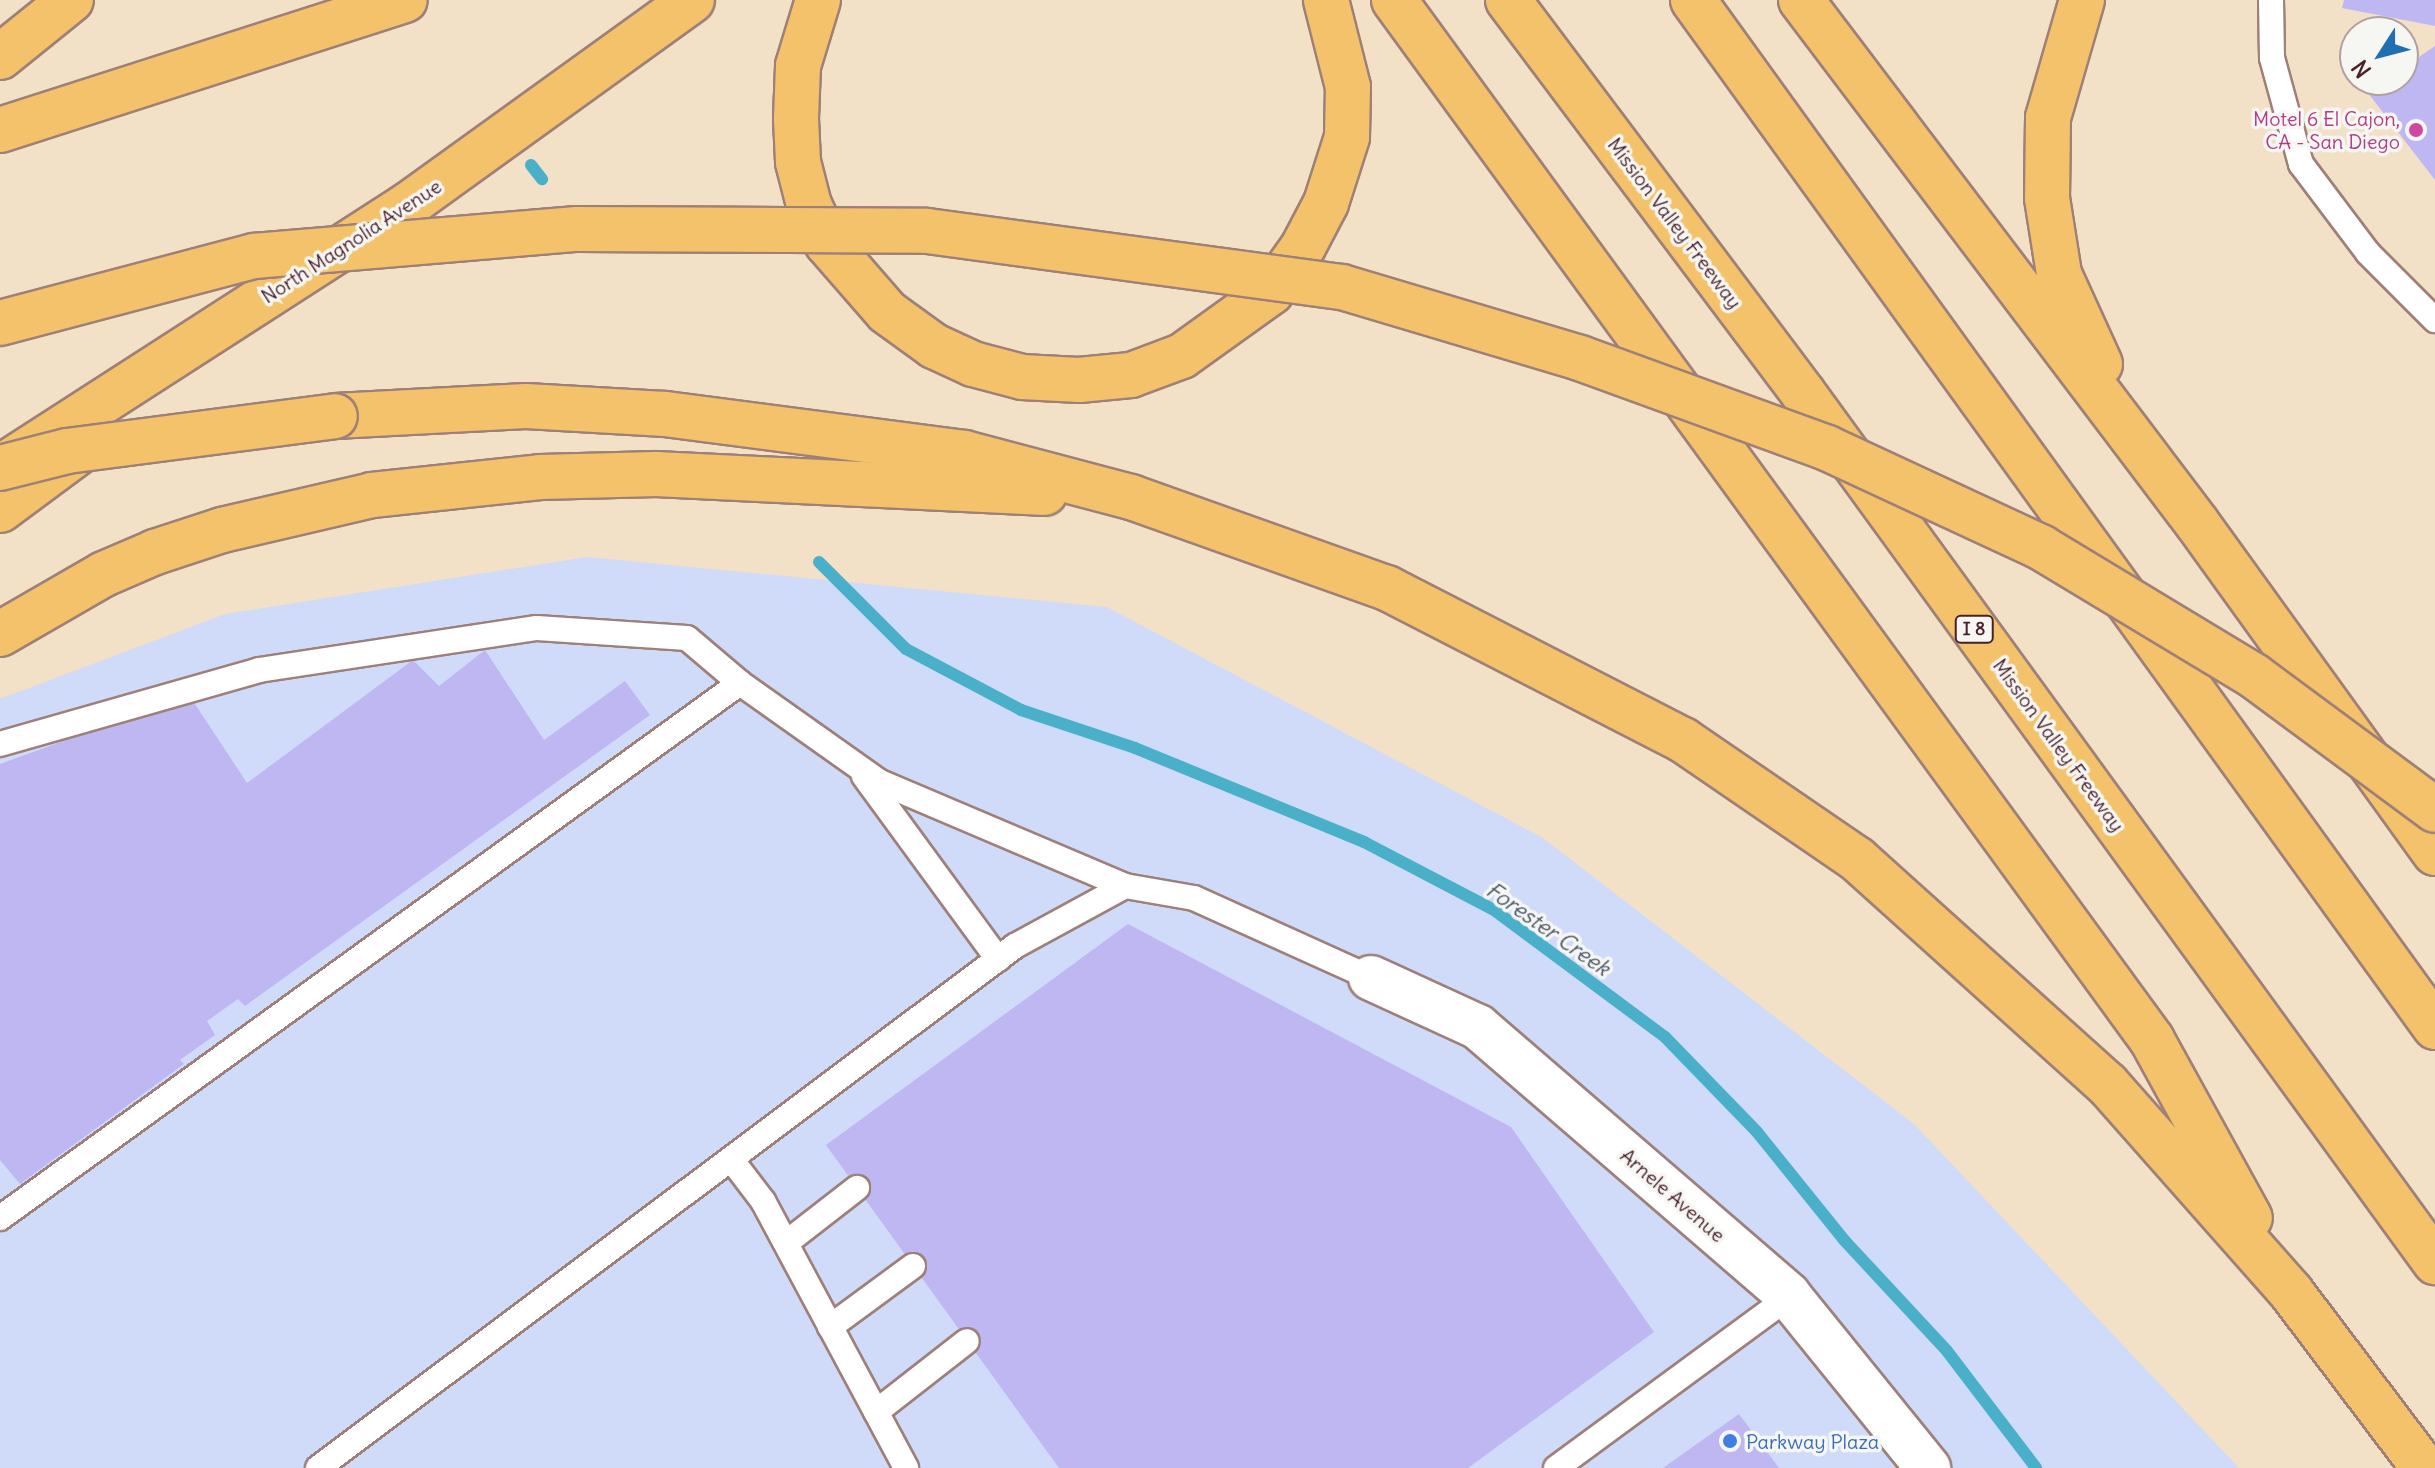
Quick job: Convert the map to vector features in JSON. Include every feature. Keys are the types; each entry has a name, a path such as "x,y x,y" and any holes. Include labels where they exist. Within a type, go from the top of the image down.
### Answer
{"highway":[{"path":"0,57 71,0"},
{"path":"0,130 405,0"},
{"name":"North Magnolia Avenue","path":"0,468 408,205 692,0"},
{"path":"818,0 798,66 796,119 798,162 809,205 827,243 887,312 934,346 973,364 1022,377 1079,380 1131,375 1182,356 1271,292 1303,247 1326,203 1347,137 1348,87 1326,0"},
{"path":"1394,0 2152,1040 2291,1292"},
{"name":"Mission Valley Freeway","path":"1508,0 1803,393 2435,1262"},
{"path":"1693,0 2435,1027"},
{"path":"1801,0 2197,523 2435,853"},
{"path":"2082,0 2048,118 2047,198 2059,274 2102,367 2197,523"},
{"path":"0,510 408,205"},
{"path":"0,323 254,256 577,229 927,231 1342,287 1580,358 1812,443 2042,548 2254,676 2435,810"},
{"path":"0,468 67,451 335,416 526,406 665,414 964,453 1131,497 1387,588 1683,740 1857,859 1989,974 2107,1084 2291,1292 2424,1468"},
{"path":"0,634 104,574 155,552 297,511 451,485 657,474 1131,497"}],"street":[{"name":"Arnele Avenue","path":"1371,978 1478,1027 1789,1297 1928,1468"}],"lane":[{"path":"2271,0 2272,58 2301,164 2368,253 2435,320"},
{"path":"0,744 259,670 537,628 687,638 740,683 880,782 1125,886 1194,898 1371,978"},
{"path":"0,1218 740,683"},
{"path":"855,764 998,959"},
{"path":"318,1468 998,959 1125,886"},
{"path":"731,1159 786,1243 876,1412 899,1465"},
{"path":"786,1243 857,1188"},
{"path":"830,1327 913,1266"},
{"path":"1556,1468 1789,1297"},
{"path":"876,1412 967,1341"}],"shaded area":[{"path":"587,557 1107,607 1543,838 1914,1124 2239,1468 0,1468 0,699 225,614"}],"building":[{"path":"2344,0 2435,0 2435,26 2419,23 2419,16 2383,16 2342,8"},
{"name":"Motel 6 El Cajon, CA - San Diego","path":"2435,46 2435,180 2370,96 2419,96 2419,57"},
{"path":"485,650 544,740 625,681 650,715 245,1006 238,999 207,1021 215,1035 180,1060 184,1064 20,1184 0,1160 0,764 189,695 247,783 413,660 439,686"},
{"path":"1128,924 1511,1127 1654,1332 1468,1468 1059,1468 826,1145"},
{"name":"Parkway Plaza","path":"1739,1414 1779,1468 1663,1468"}],"waterway":[{"name":"Forester Creek","path":"531,165 542,179"},
{"name":"Forester Creek","path":"819,562 906,649 1021,710 1135,748 1364,842 1494,910 1665,1037 1757,1132 1844,1240 1947,1351 2036,1468"}],"place":[{"name":"Motel 6 El Cajon, CA - San Diego","path":"2416,130"},
{"name":"Parkway Plaza","path":"1730,1441"}]}
